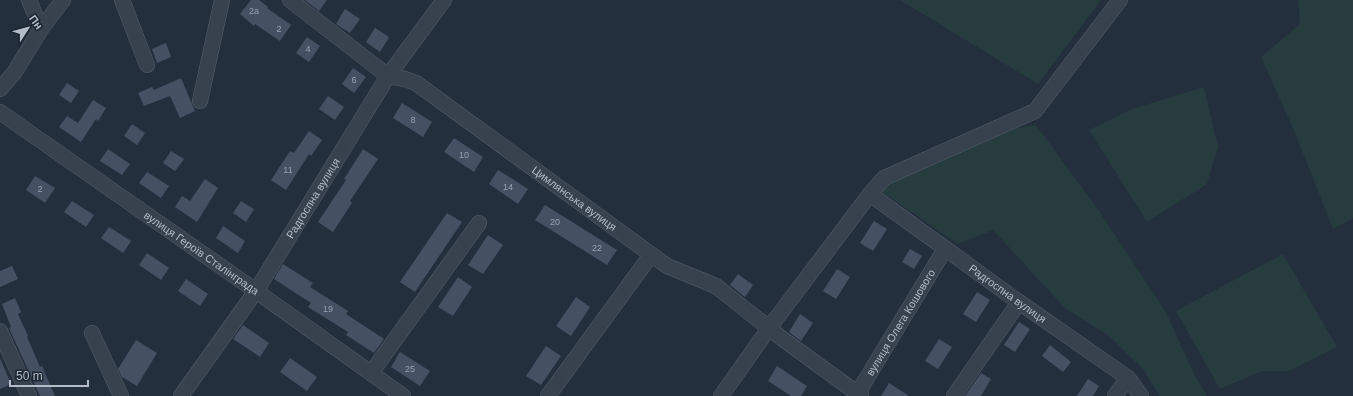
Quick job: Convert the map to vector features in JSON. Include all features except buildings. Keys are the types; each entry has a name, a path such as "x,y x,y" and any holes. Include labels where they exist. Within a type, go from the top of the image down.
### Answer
{"street":[{"path":"29,0 42,29"},
{"path":"0,89 14,73 42,29 63,0"},
{"path":"122,0 147,65"},
{"path":"200,101 222,0"},
{"name":"Цимлянська вулиця","path":"290,0 388,76 405,79 416,83 666,266 716,286 858,395"},
{"name":"Радгоспна вулиця","path":"181,396 256,291 388,76 444,0"},
{"path":"722,396 769,328 870,194 884,178 1035,111 1120,0"},
{"name":"вулиця Героїв Сталінграда","path":"0,112 403,396"},
{"name":"Радгоспна вулиця","path":"870,194 1018,302 1128,378 1141,396"},
{"path":"371,373 479,223"},
{"name":"вулиця Олега Кошового","path":"858,395 945,249"},
{"path":"548,396 652,255"},
{"path":"954,396 1018,302"},
{"path":"0,331 28,396"},
{"path":"92,333 122,396"},
{"path":"1115,396 1128,378"}],"green space":[{"path":"900,0 1101,0 1038,84"},
{"path":"1298,0 1353,0 1353,218 1333,229 1295,133 1261,57 1300,24"},
{"path":"1204,87 1218,147 1207,184 1147,222 1089,130 1132,109"},
{"path":"1036,125 1097,208 1166,312 1194,374 1207,396 1160,396 1143,369 1108,335 1066,309 993,230 958,244 878,189 1005,130"},
{"path":"1283,254 1337,347 1289,371 1262,371 1220,389 1176,311"}]}
